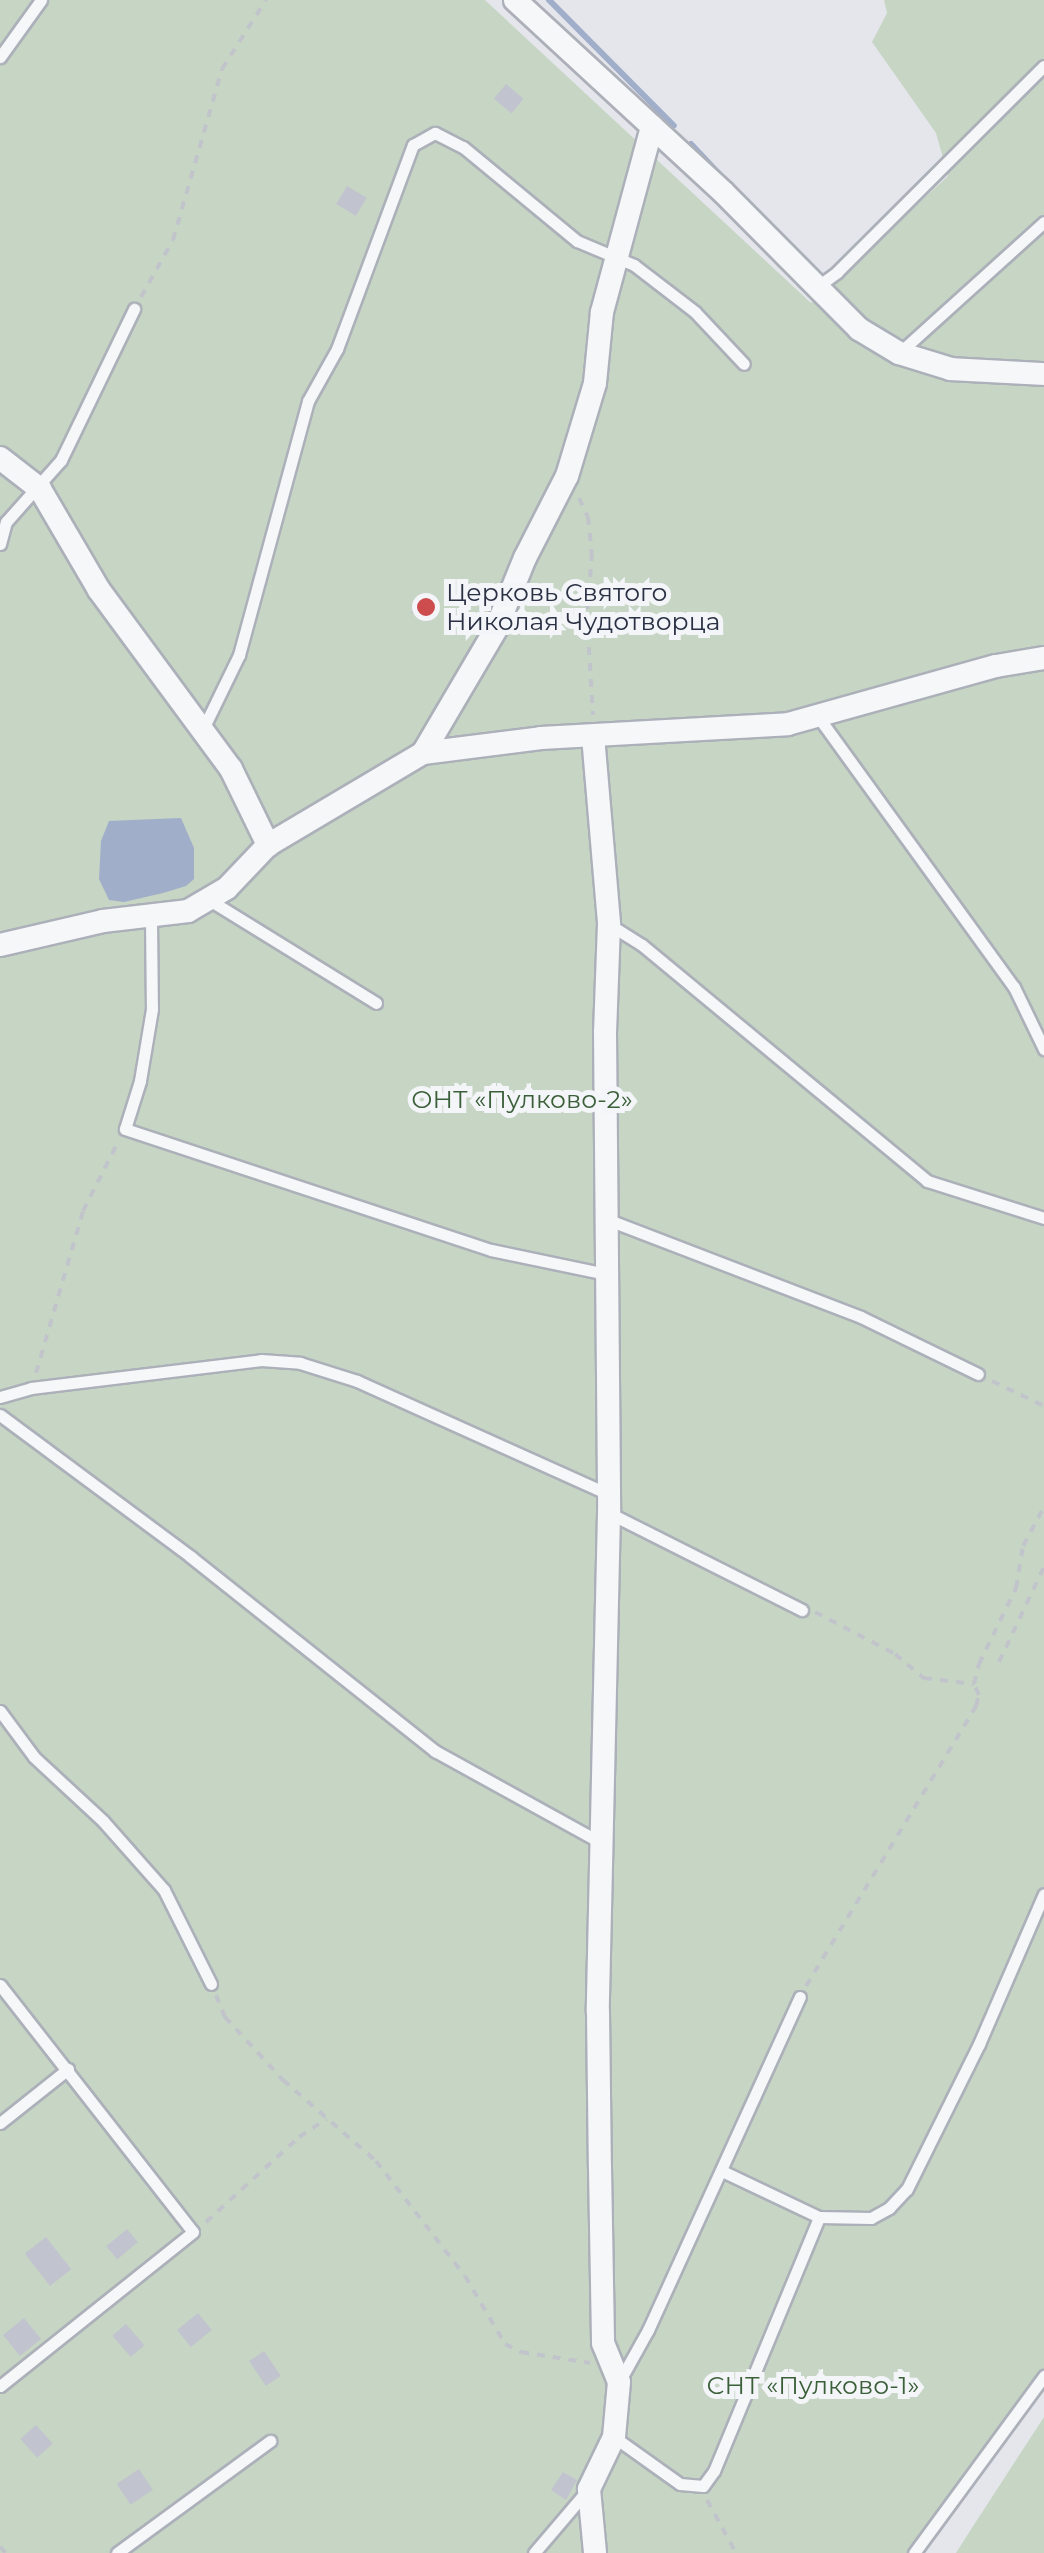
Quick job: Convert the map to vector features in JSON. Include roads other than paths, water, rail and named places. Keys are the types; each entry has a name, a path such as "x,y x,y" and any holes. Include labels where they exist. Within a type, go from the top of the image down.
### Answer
{"street":[{"path":"515,0 724,193 814,289 859,329 899,354 951,369 1044,374"},
{"path":"423,752 496,629 524,558 567,476 595,382 602,312 652,126"},
{"path":"0,458 34,485 99,590 230,769 268,844"},
{"path":"0,945 103,922 188,912 211,901 268,844 423,752 541,738 818,718 978,671 1044,658"},
{"path":"594,736 608,924 609,1504 598,2012 602,2324 603,2344 616,2376 614,2437 589,2489 595,2553"}],"lane":[{"path":"0,57 40,0"},
{"path":"814,289 837,272 1044,66"},
{"path":"203,729 239,655 248,609 308,402 337,350 413,145 435,133 450,139 576,242 634,265 694,312 744,364"},
{"path":"899,354 1044,222"},
{"path":"0,544 6,522 34,485 60,460 134,310"},
{"path":"818,718 1014,987 1044,1049"},
{"path":"211,901 376,1003"},
{"path":"151,919 152,1009 140,1081 124,1129 491,1250 606,1274"},
{"path":"608,924 642,945 926,1181 1044,1218"},
{"path":"606,1219 861,1317 978,1374"},
{"path":"0,1397 31,1388 261,1360 300,1364 357,1382 609,1504 802,1610"},
{"path":"0,1414 191,1557 435,1751 603,1843"},
{"path":"0,1711 34,1757 104,1821 164,1890 211,1984"},
{"path":"722,2171 818,2218 872,2218 907,2189 1009,1983 1044,1894"},
{"path":"0,1985 194,2232 0,2386"},
{"path":"616,2376 648,2330 800,1997"},
{"path":"0,2123 68,2069"},
{"path":"614,2437 680,2484 703,2486 714,2471 818,2218"},
{"path":"914,2553 1044,2376"},
{"path":"116,2553 270,2442"},
{"path":"534,2553 589,2489"}],"water":[{"path":"181,818 194,848 194,879 186,886 163,893 124,902 109,900 99,879 101,841 109,821"}],"waterway":[{"path":"549,0 674,126"},
{"path":"691,144 721,176"}],"place":[{"name":"Церковь Святого Николая Чудотворца","path":"426,607"}],"park label":[{"name":"ОНТ «Пулково-2»","path":"522,1099"},
{"name":"СНТ «Пулково-1»","path":"813,2385"}]}
